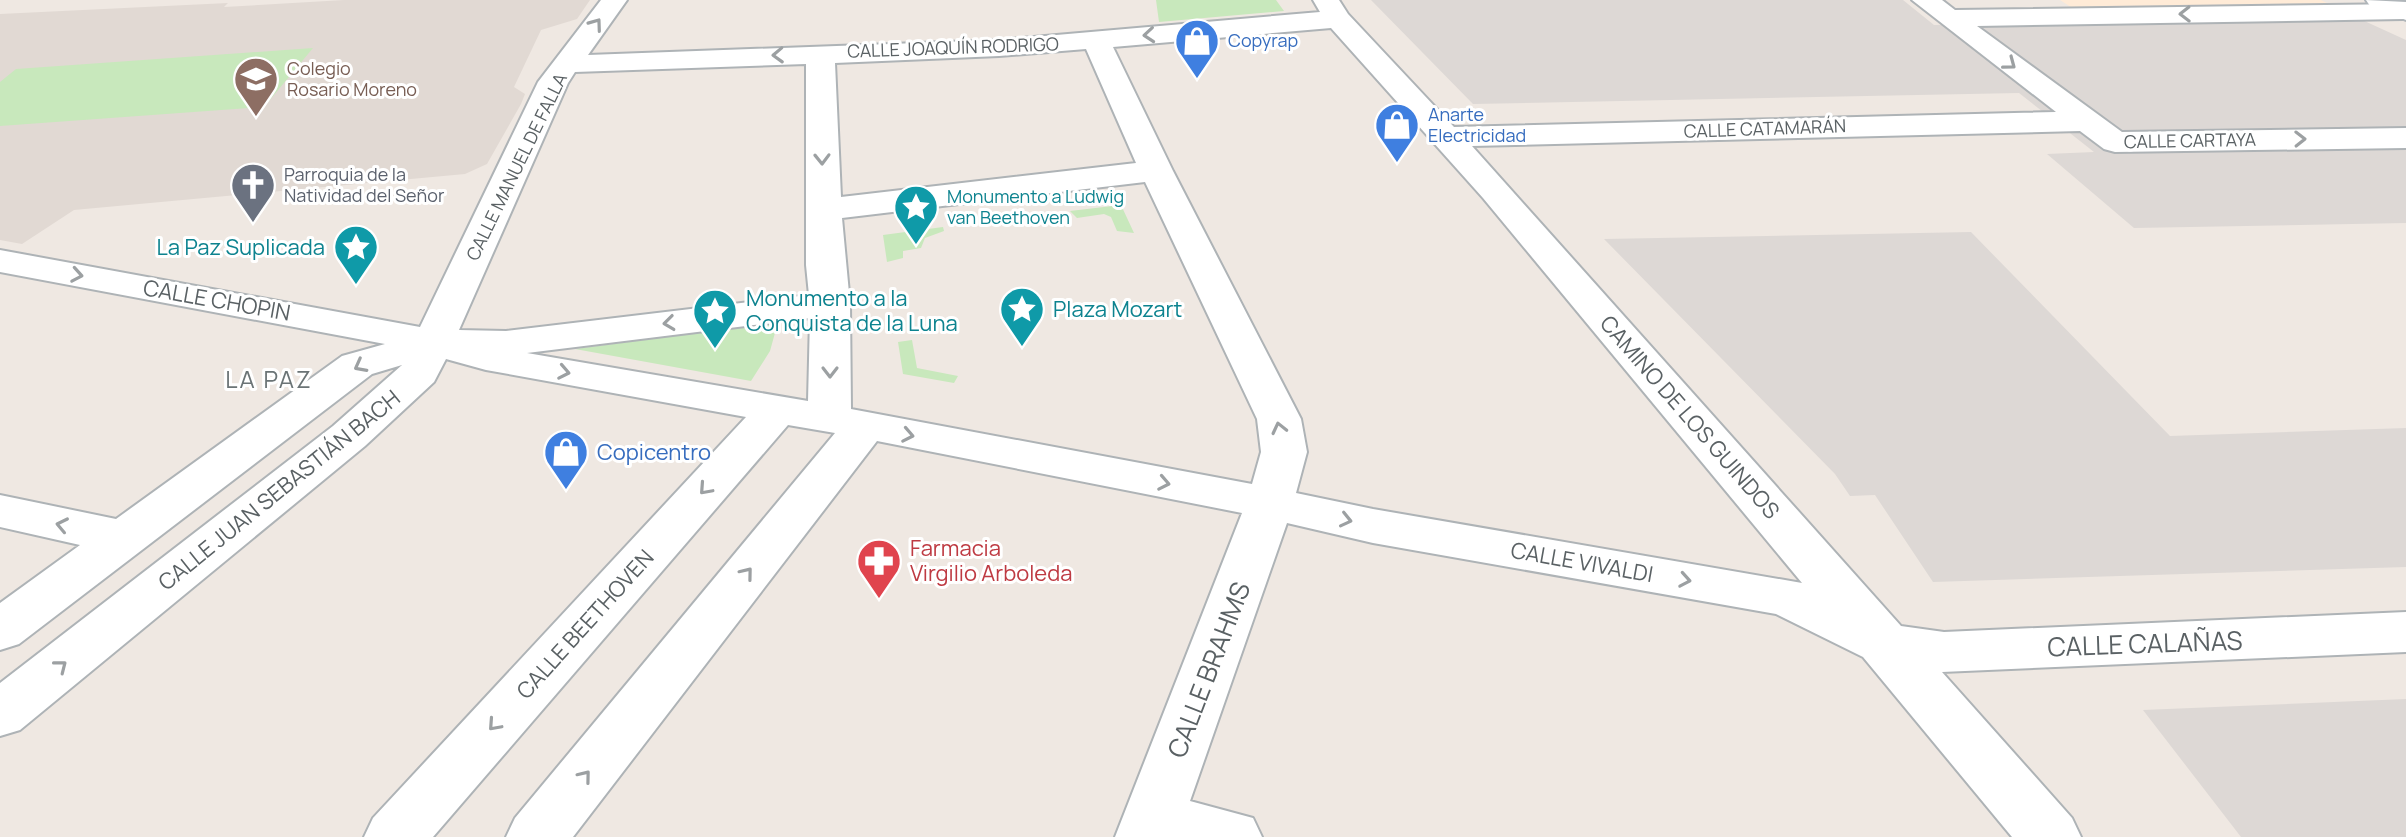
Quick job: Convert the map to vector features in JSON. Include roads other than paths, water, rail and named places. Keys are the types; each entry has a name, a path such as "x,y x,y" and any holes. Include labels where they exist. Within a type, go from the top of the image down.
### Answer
{"street":[{"name":"CALLE MANUEL DE FALLA","path":"434,342 553,82 614,0"},
{"path":"1937,9 2396,8"},
{"name":"CALLE CARTAYA","path":"1937,9 2115,142 2406,138"},
{"name":"CALLE JOAQUÍN RODRIGO","path":"566,64 999,48 1096,40 1332,10"},
{"name":"CAMINO DE LOS GUINDOS","path":"1332,10 1495,191 1885,644 2036,832"},
{"path":"776,411 1270,503 1284,452 1279,419 1156,171 1096,40"},
{"path":"537,837 847,423 830,304 823,210 820,53"},
{"name":"CALLE CATAMARÁN","path":"1445,137 2086,121"},
{"path":"823,210 1156,171"},
{"name":"CALLE CHOPIN","path":"0,261 434,342 486,358 776,411"},
{"name":"CALLE CHOPIN","path":"434,342 506,343 830,304"},
{"name":"CALLE JUAN SEBASTIÁN BACH","path":"0,630 357,365 434,342"},
{"name":"CALLE JUAN SEBASTIÁN BACH","path":"0,714 360,427 419,373 434,342"},
{"name":"CALLE BEETHOVEN","path":"395,837 776,411"},
{"name":"CALLE VIVALDI","path":"1270,503 1389,529 1787,597 1885,644"},
{"name":"CALLE BRAHMS","path":"1149,828 1270,503"},
{"path":"0,511 124,538"},
{"name":"CALLE CALAÑAS","path":"1885,644 1944,652 2406,632"},
{"path":"1149,828 1231,837"}],"place":[{"name":"Copyrap","path":"1197,80"},
{"name":"Colegio Rosario Moreno","path":"256,118"},
{"name":"Anarte Electricidad","path":"1397,164"},
{"name":"Parroquia de la Natividad del Señor","path":"253,224"},
{"name":"Monumento a Ludwig van Beethoven","path":"916,246"},
{"name":"La Paz Suplicada","path":"356,286"},
{"name":"Plaza Mozart","path":"1022,348"},
{"name":"Monumento a la Conquista de la Luna","path":"715,350"},
{"name":"Copicentro","path":"566,491"},
{"name":"Farmacia Virgilio Arboleda","path":"879,600"}],"district":[{"name":"LA PAZ","path":"269,380"}]}
